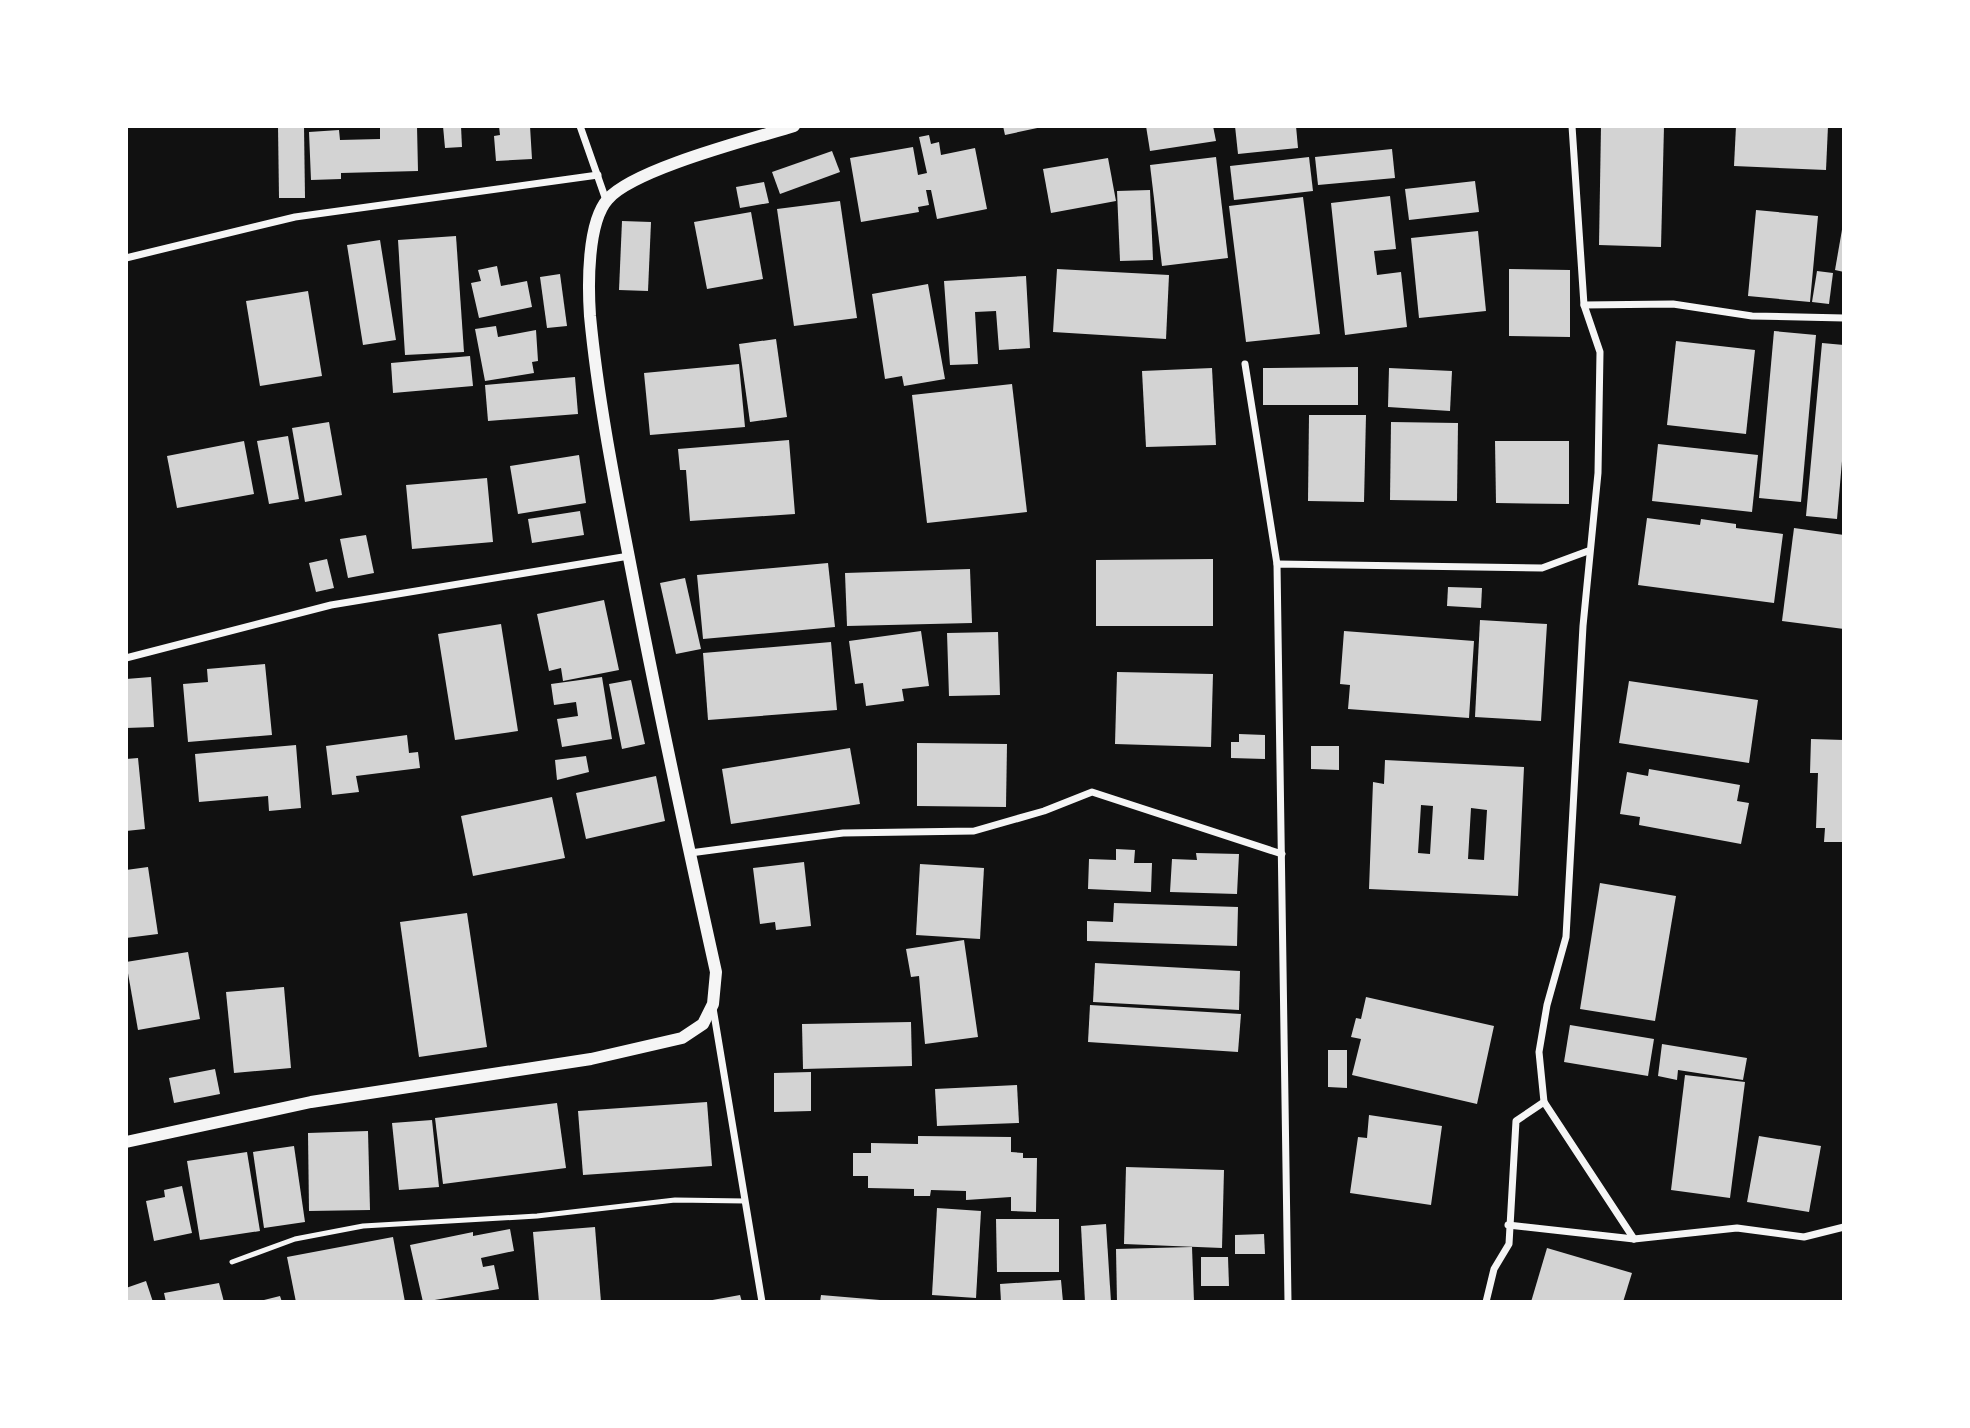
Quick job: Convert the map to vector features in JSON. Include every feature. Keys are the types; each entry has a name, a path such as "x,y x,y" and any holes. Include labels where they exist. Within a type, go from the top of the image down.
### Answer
{"street":[{"path":"580,126 606,200"},
{"path":"762,1302 713,1004 716,972 629,556 590,314 593,224 606,200 618,189 685,159 794,126"},
{"path":"1572,126 1584,305 1600,352 1598,473 1588,551 1566,937 1547,1005 1539,1052 1544,1102 1634,1239"},
{"path":"126,258 295,217 598,176"},
{"path":"1584,305 1672,304 1752,316 1844,318"},
{"path":"1245,364 1277,565 1288,1302"},
{"path":"1277,565 1542,568 1588,551"},
{"path":"126,658 331,605 629,556"},
{"path":"690,853 855,832 974,831 1044,811 1092,792 1282,854"},
{"path":"126,1142 311,1102 591,1059 682,1038 703,1024 713,1004"},
{"path":"1486,1302 1494,1269 1508,1244 1516,1121 1544,1102"},
{"path":"1508,1224 1634,1239 1737,1228 1804,1237 1844,1227"}],"lane":[{"path":"232,1262 295,1239 363,1226 537,1216 676,1200 746,1201"}],"building":[{"path":"278,126 304,126 305,198 279,198"},
{"path":"380,126 417,126 418,171 341,173 341,179 311,180 309,132 339,130 340,140 380,139"},
{"path":"443,126 461,126 462,147 445,148"},
{"path":"499,126 530,126 532,159 496,161 494,136 500,135"},
{"path":"1003,126 1042,126 1042,127 1005,135"},
{"path":"1146,126 1213,126 1216,141 1150,151"},
{"path":"1235,126 1296,126 1298,148 1238,154"},
{"path":"1601,126 1664,126 1661,247 1599,245"},
{"path":"1736,126 1828,126 1826,170 1734,166"},
{"path":"929,135 931,144 939,142 941,155 975,148 987,209 937,219 931,190 926,190 929,205 918,207 919,212 861,222 850,158 913,147 918,175 927,173 919,137"},
{"path":"1392,149 1395,178 1318,185 1315,157"},
{"path":"832,151 840,172 780,194 772,172"},
{"path":"1216,157 1228,258 1162,266 1150,165"},
{"path":"1309,157 1313,191 1234,200 1230,166"},
{"path":"1108,158 1116,201 1051,213 1043,169"},
{"path":"1475,181 1479,212 1409,220 1405,189"},
{"path":"764,182 769,203 740,208 736,187"},
{"path":"1150,190 1153,260 1120,261 1117,191"},
{"path":"1390,196 1396,249 1374,251 1377,275 1401,272 1407,327 1345,335 1331,203"},
{"path":"1303,197 1320,334 1246,342 1229,206"},
{"path":"840,201 857,318 794,326 777,209"},
{"path":"1756,210 1818,216 1810,302 1748,296"},
{"path":"751,212 763,279 707,289 694,222"},
{"path":"622,221 651,222 648,291 619,290"},
{"path":"1844,224 1844,272 1835,270"},
{"path":"1478,231 1486,311 1419,318 1411,238"},
{"path":"456,236 464,352 405,355 398,240"},
{"path":"380,240 396,340 363,345 347,245"},
{"path":"497,266 501,286 527,281 532,307 479,318 471,283 481,281 478,270"},
{"path":"1057,269 1169,275 1166,339 1053,332"},
{"path":"1509,269 1570,270 1570,337 1509,336"},
{"path":"1817,271 1833,273 1829,304 1812,302"},
{"path":"560,274 567,326 547,328 540,277"},
{"path":"1026,276 1030,348 999,350 996,311 975,312 978,364 950,365 944,281"},
{"path":"928,284 945,379 904,386 902,376 885,379 872,294"},
{"path":"308,291 322,376 260,386 246,301"},
{"path":"496,326 498,337 536,330 538,361 532,362 534,373 485,381 475,329"},
{"path":"1774,331 1816,335 1801,502 1759,498"},
{"path":"776,339 787,417 750,422 739,344"},
{"path":"1676,341 1755,350 1746,434 1667,425"},
{"path":"1822,343 1844,345 1844,438 1837,519 1806,516"},
{"path":"470,356 473,386 393,393 391,363"},
{"path":"739,364 745,427 650,435 644,373"},
{"path":"1358,367 1358,405 1263,405 1263,368"},
{"path":"1212,368 1216,445 1146,447 1142,371"},
{"path":"1389,368 1452,371 1450,411 1388,407"},
{"path":"575,377 578,414 488,421 485,385"},
{"path":"1012,384 1027,512 927,523 912,395"},
{"path":"1309,415 1366,415 1364,502 1308,501"},
{"path":"329,422 342,495 305,502 292,428"},
{"path":"1391,422 1458,423 1457,501 1390,500"},
{"path":"288,436 299,499 269,504 257,441"},
{"path":"789,440 795,514 690,521 686,470 680,470 678,449"},
{"path":"244,441 254,494 177,508 167,456"},
{"path":"1495,441 1569,441 1569,504 1496,503"},
{"path":"1658,444 1758,455 1752,512 1652,501"},
{"path":"579,455 586,503 518,514 510,466"},
{"path":"487,478 493,542 412,549 406,485"},
{"path":"580,511 584,535 532,543 528,519"},
{"path":"1647,518 1700,525 1701,519 1736,524 1736,528 1783,534 1774,603 1638,585"},
{"path":"1794,528 1844,535 1844,629 1782,621"},
{"path":"366,535 374,573 348,578 340,539"},
{"path":"327,559 334,588 316,592 309,563"},
{"path":"1213,559 1213,626 1096,626 1096,560"},
{"path":"828,563 835,627 703,639 697,575"},
{"path":"970,569 972,623 847,626 845,573"},
{"path":"685,578 701,649 676,654 660,583"},
{"path":"1448,587 1482,588 1481,608 1447,606"},
{"path":"604,600 619,670 563,681 561,668 549,671 537,614"},
{"path":"1480,620 1547,624 1541,721 1475,717"},
{"path":"501,624 518,731 455,740 438,634"},
{"path":"921,631 929,686 902,689 904,701 866,706 863,683 855,684 849,641"},
{"path":"1344,631 1474,641 1469,718 1348,709 1350,685 1340,684"},
{"path":"998,632 1000,695 949,696 947,633"},
{"path":"831,642 837,710 708,720 703,653"},
{"path":"265,664 272,735 188,742 183,684 208,682 207,669"},
{"path":"1117,672 1213,674 1211,747 1115,744"},
{"path":"151,677 154,727 126,728 126,679"},
{"path":"602,677 612,739 562,747 557,719 578,716 576,702 554,705 551,684"},
{"path":"631,680 645,744 622,749 609,684"},
{"path":"1629,681 1758,700 1749,763 1619,743"},
{"path":"1239,734 1265,735 1265,759 1231,758 1231,742 1239,742"},
{"path":"407,735 409,753 418,752 420,768 356,776 359,792 332,795 326,746"},
{"path":"1811,739 1844,740 1844,842 1824,842 1825,828 1816,828 1818,773 1810,773"},
{"path":"917,743 1007,744 1006,807 917,806"},
{"path":"296,745 301,808 269,811 268,796 199,802 195,754"},
{"path":"1311,746 1339,746 1339,770 1311,769"},
{"path":"850,748 860,804 731,824 722,769"},
{"path":"586,756 589,772 557,780 555,760"},
{"path":"138,758 145,829 126,831 126,759"},
{"path":"1385,760 1524,767 1518,896 1369,889 1373,782 1384,784","holes":["1421,805 1433,806 1430,854 1418,853","1471,808 1487,810 1484,860 1468,859"]},
{"path":"1649,769 1740,785 1737,801 1749,803 1741,844 1639,825 1640,817 1620,814 1627,772 1648,776"},
{"path":"656,776 665,821 586,839 576,793"},
{"path":"552,797 565,858 473,876 461,816"},
{"path":"1116,849 1135,850 1134,863 1152,863 1151,892 1088,889 1089,859 1116,860"},
{"path":"1196,853 1239,854 1237,894 1170,892 1172,859 1197,860"},
{"path":"804,862 811,926 776,930 775,922 760,924 753,868"},
{"path":"920,864 984,868 980,939 916,935"},
{"path":"148,867 158,934 126,938 126,870"},
{"path":"1600,883 1676,896 1655,1021 1580,1009"},
{"path":"1114,903 1238,907 1237,946 1087,941 1087,921 1113,922"},
{"path":"467,913 487,1047 419,1057 400,922"},
{"path":"964,940 978,1037 925,1044 919,976 911,977 906,949"},
{"path":"188,952 200,1019 138,1030 126,962"},
{"path":"1095,963 1240,971 1239,1010 1093,1002"},
{"path":"284,987 291,1068 234,1073 226,992"},
{"path":"1366,997 1494,1026 1477,1104 1352,1075 1361,1039 1351,1037 1356,1018 1361,1019"},
{"path":"1090,1005 1241,1014 1238,1052 1088,1042"},
{"path":"911,1022 912,1066 803,1069 802,1024"},
{"path":"1570,1025 1654,1039 1648,1076 1564,1062"},
{"path":"1662,1044 1747,1058 1743,1080 1678,1070 1677,1080 1658,1076"},
{"path":"1328,1050 1347,1050 1347,1088 1328,1087"},
{"path":"215,1069 220,1094 174,1103 169,1078"},
{"path":"811,1072 811,1111 774,1112 774,1073"},
{"path":"1685,1075 1745,1082 1730,1198 1671,1190"},
{"path":"1017,1085 1019,1123 937,1126 935,1089"},
{"path":"707,1102 712,1166 583,1175 578,1111"},
{"path":"557,1103 566,1168 443,1184 435,1118"},
{"path":"1369,1115 1442,1126 1431,1205 1350,1193 1358,1137 1367,1138"},
{"path":"432,1120 439,1187 399,1190 392,1123"},
{"path":"368,1131 370,1210 309,1211 308,1133"},
{"path":"918,1136 1011,1137 1011,1152 1023,1153 1023,1158 1037,1158 1036,1212 1011,1211 1011,1197 966,1200 966,1191 931,1190 930,1196 914,1196 914,1189 868,1188 868,1176 853,1176 853,1153 871,1153 871,1143 918,1144"},
{"path":"1759,1136 1821,1146 1809,1212 1747,1202"},
{"path":"294,1146 305,1222 264,1228 253,1152"},
{"path":"247,1152 260,1231 200,1240 187,1161"},
{"path":"1126,1167 1224,1170 1222,1248 1124,1244"},
{"path":"182,1186 192,1233 154,1241 146,1201 165,1197 164,1190"},
{"path":"937,1208 981,1211 976,1298 932,1295"},
{"path":"996,1219 1059,1219 1059,1272 997,1272"},
{"path":"1106,1224 1111,1302 1085,1302 1081,1226"},
{"path":"595,1227 601,1302 539,1302 533,1232"},
{"path":"510,1229 514,1251 481,1258 483,1267 494,1265 499,1289 423,1302 410,1245 473,1232 473,1236"},
{"path":"1264,1234 1265,1254 1235,1254 1235,1235"},
{"path":"393,1237 405,1302 296,1302 287,1257"},
{"path":"1192,1247 1194,1302 1117,1302 1116,1249"},
{"path":"1547,1248 1632,1273 1623,1302 1531,1302"},
{"path":"1201,1257 1228,1257 1229,1286 1201,1286"},
{"path":"1061,1280 1063,1302 1001,1302 1000,1284"},
{"path":"146,1281 153,1302 126,1302 126,1288"},
{"path":"219,1283 224,1302 166,1302 164,1293"},
{"path":"740,1295 742,1302 707,1302 707,1301"},
{"path":"821,1295 880,1300 880,1302 820,1302"},
{"path":"280,1296 282,1302 260,1302 260,1301"}]}
